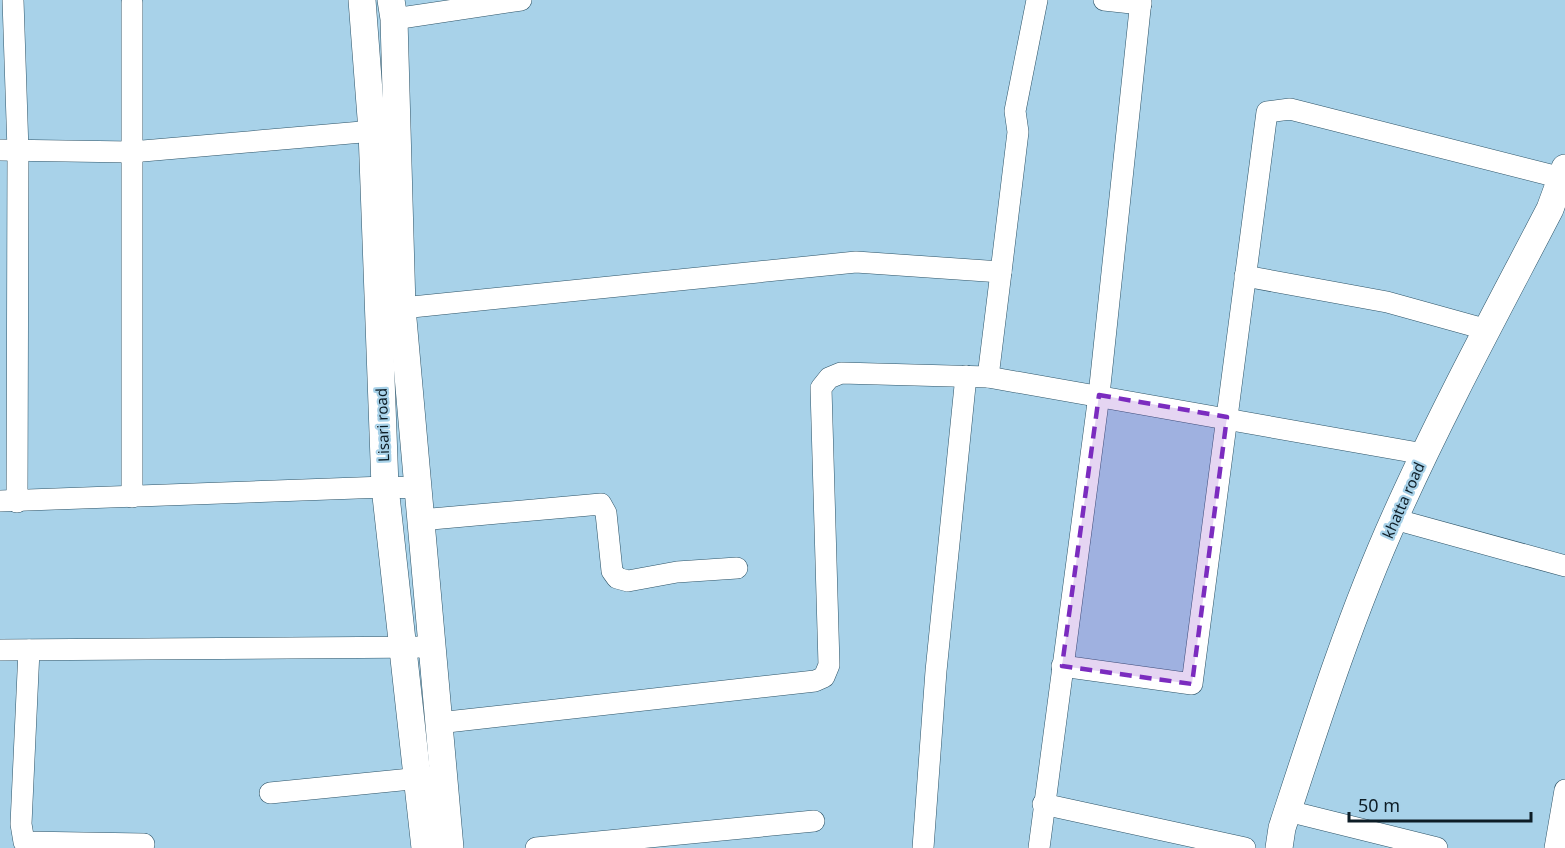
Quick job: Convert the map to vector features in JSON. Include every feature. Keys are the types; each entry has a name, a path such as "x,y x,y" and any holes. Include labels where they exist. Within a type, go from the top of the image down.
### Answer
{"street":[{"path":"13,0 9,150 9,502 385,487 418,488"},
{"name":"Lisari road","path":"362,0 385,130 438,723 430,778 425,848"},
{"path":"393,9 521,0"},
{"path":"988,377 1018,132 1015,111 1036,0"},
{"path":"1039,848 1043,804 1099,395 1141,2 1104,0"},
{"path":"132,3 132,497"},
{"name":"Lisari road","path":"393,9 385,130 385,487 404,647 430,778 450,848"},
{"path":"1062,666 1192,684 1267,112 1290,109 1563,173"},
{"path":"9,150 131,152 385,130"},
{"name":"khatta road","path":"1279,848 1288,811 1321,711 1394,519 1424,454 1550,209 1563,173"},
{"path":"402,308 856,262 1001,272"},
{"path":"1245,276 1387,302 1488,330"},
{"path":"438,723 815,681 824,677 829,665 820,388 829,378 841,373 988,377 1227,417 1424,454"},
{"path":"923,848 936,671 966,376"},
{"path":"420,520 601,504 606,513 612,571 617,578 628,580 677,572 737,568"},
{"path":"1394,519 1565,566"},
{"path":"0,650 430,647"},
{"path":"29,650 21,825 24,843 144,844"},
{"path":"270,793 430,778"},
{"path":"1555,848 1565,790"},
{"path":"1043,804 1245,848"},
{"path":"1288,811 1380,841 1437,848"},
{"path":"536,848 814,821"}],"highlighted area":[{"path":"1099,395 1227,417 1192,684 1062,666"}]}
